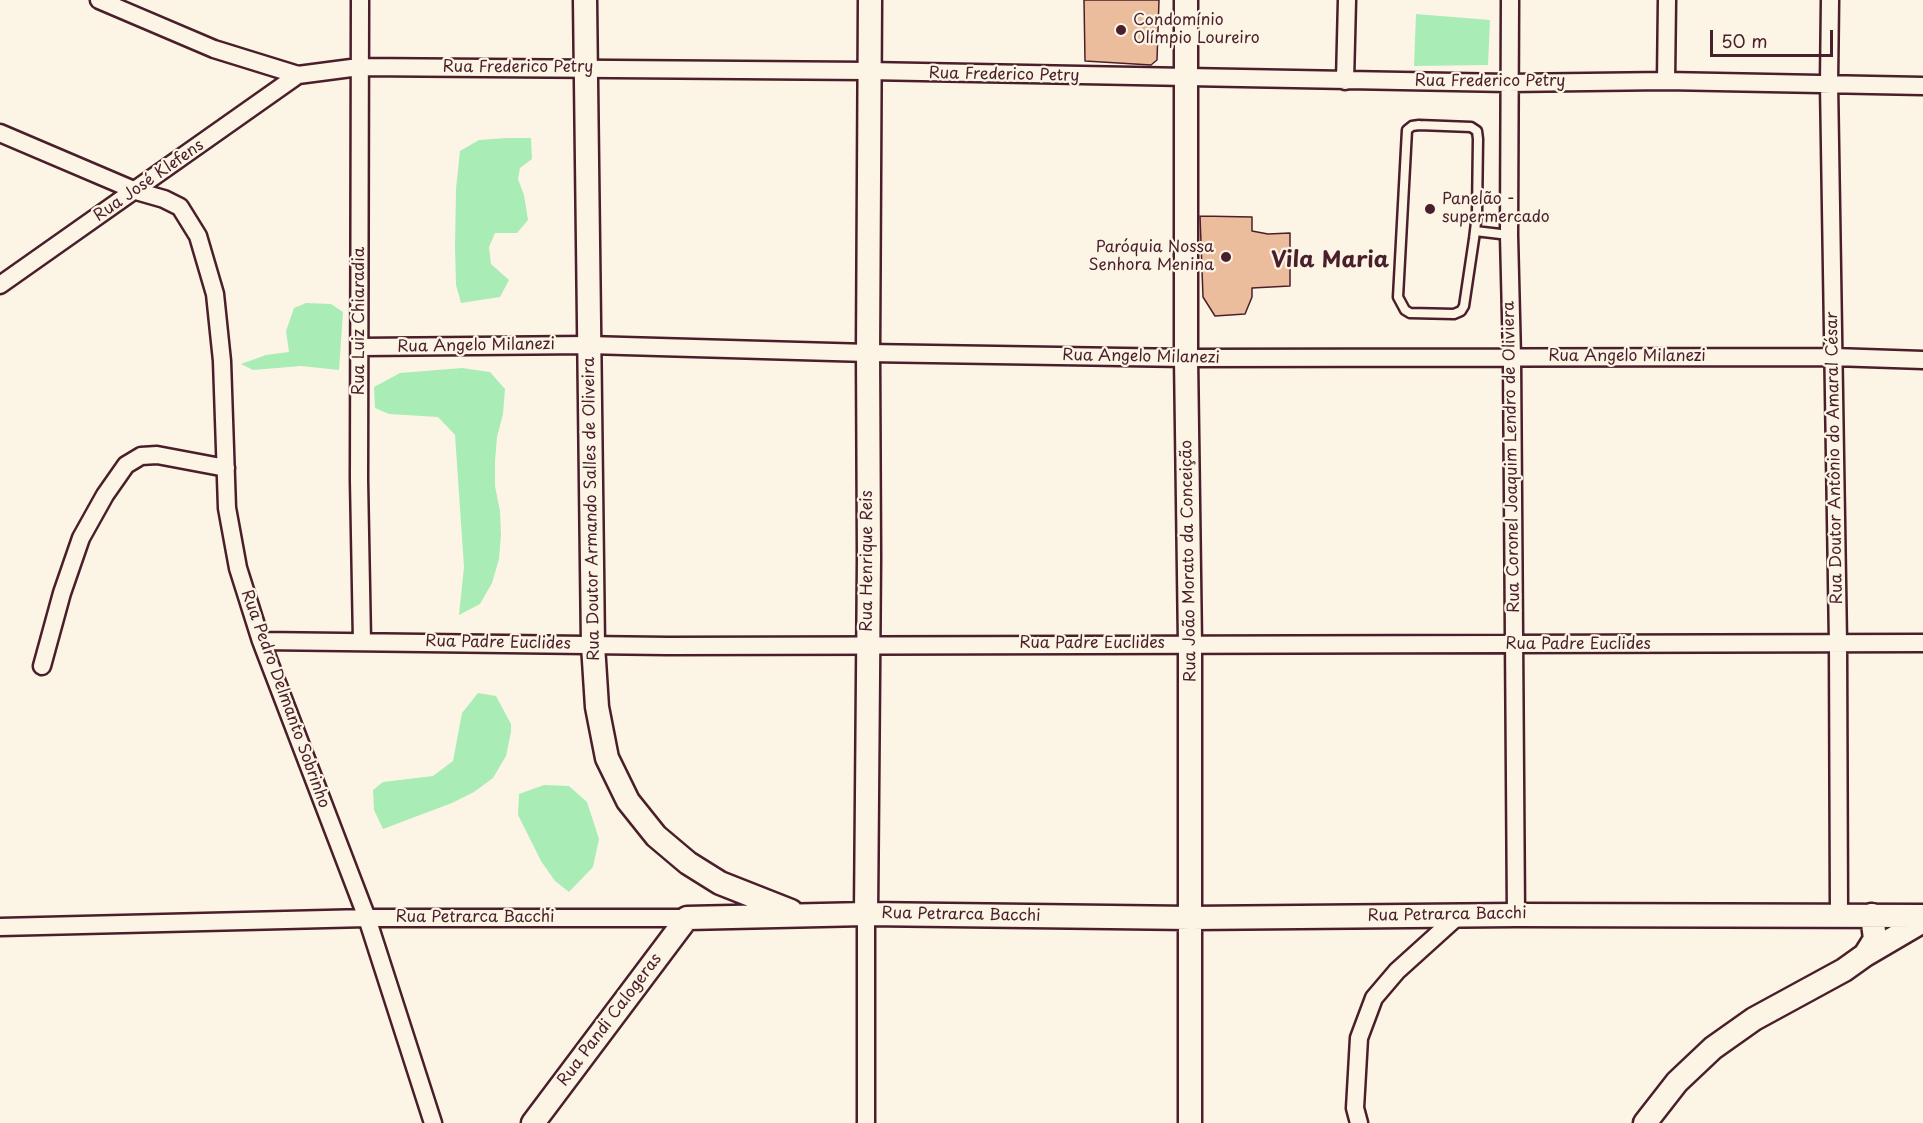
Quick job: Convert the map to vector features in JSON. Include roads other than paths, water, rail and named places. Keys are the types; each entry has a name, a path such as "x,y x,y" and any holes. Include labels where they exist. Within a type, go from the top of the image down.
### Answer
{"street":[{"name":"Rua Frederico Petry","path":"99,0 214,49 298,75 358,67 868,71 1186,79 1508,83 1666,81 1923,86"},
{"name":"Rua Luiz Chiaradia","path":"360,0 358,67 362,641"},
{"name":"Rua Doutor Armando Salles de Oliveira","path":"585,0 593,645 597,707 607,758 628,801 656,836 688,863 720,883 801,915"},
{"name":"Rua Henrique Reis","path":"866,1123 870,0"},
{"name":"Rua João Morato da Conceição","path":"1186,0 1190,1123"},
{"path":"1345,81 1347,0"},
{"name":"Rua Coronel Joaquim Lendro de Oliviera","path":"1510,0 1508,83 1516,915"},
{"path":"1666,81 1667,0"},
{"name":"Rua Doutor Antônio do Amaral César","path":"1830,0 1829,83 1838,644 1839,915"},
{"name":"Rua José Klefens","path":"0,285 298,75"},
{"name":"Rua Pedro Delmanto Sobrinho","path":"0,133 136,191 164,199 180,207 198,236 215,294 222,361 227,508 238,568 261,641 367,918 433,1123"},
{"name":"Rua Angelo Milanezi","path":"360,347 589,345 867,353 1186,358 1834,357 1923,360"},
{"path":"42,666 62,593 81,538 105,495 126,465 141,456 157,455 226,468"},
{"name":"Rua Padre Euclides","path":"261,641 868,646 1923,643"},
{"name":"Rua Petrarca Bacchi","path":"0,927 367,918 687,918 866,914 1191,918 1459,915 1923,916"},
{"path":"1359,1123 1355,1108 1359,1038 1374,998 1397,971 1459,915"},
{"path":"1865,955 1875,939 1872,915"},
{"name":"Rua Pandi Calogeras","path":"533,1123 687,918"},
{"path":"1645,1123 1677,1082 1713,1048 1754,1019 1844,970 1923,921"}],"lane":[{"path":"1419,124 1471,127 1477,131 1479,139 1475,231 1464,306 1461,311 1447,314 1410,314 1405,310 1398,297 1407,130 1412,126 1419,124"},
{"path":"1475,231 1509,235"}],"place":[{"name":"Condomínio Olímpio Loureiro","path":"1121,30"},
{"name":"Panelão - supermercado","path":"1430,209"},
{"name":"Paróquia Nossa Senhora Menina","path":"1226,257"}],"district":[{"name":"Vila Maria","path":"1330,261"}]}
